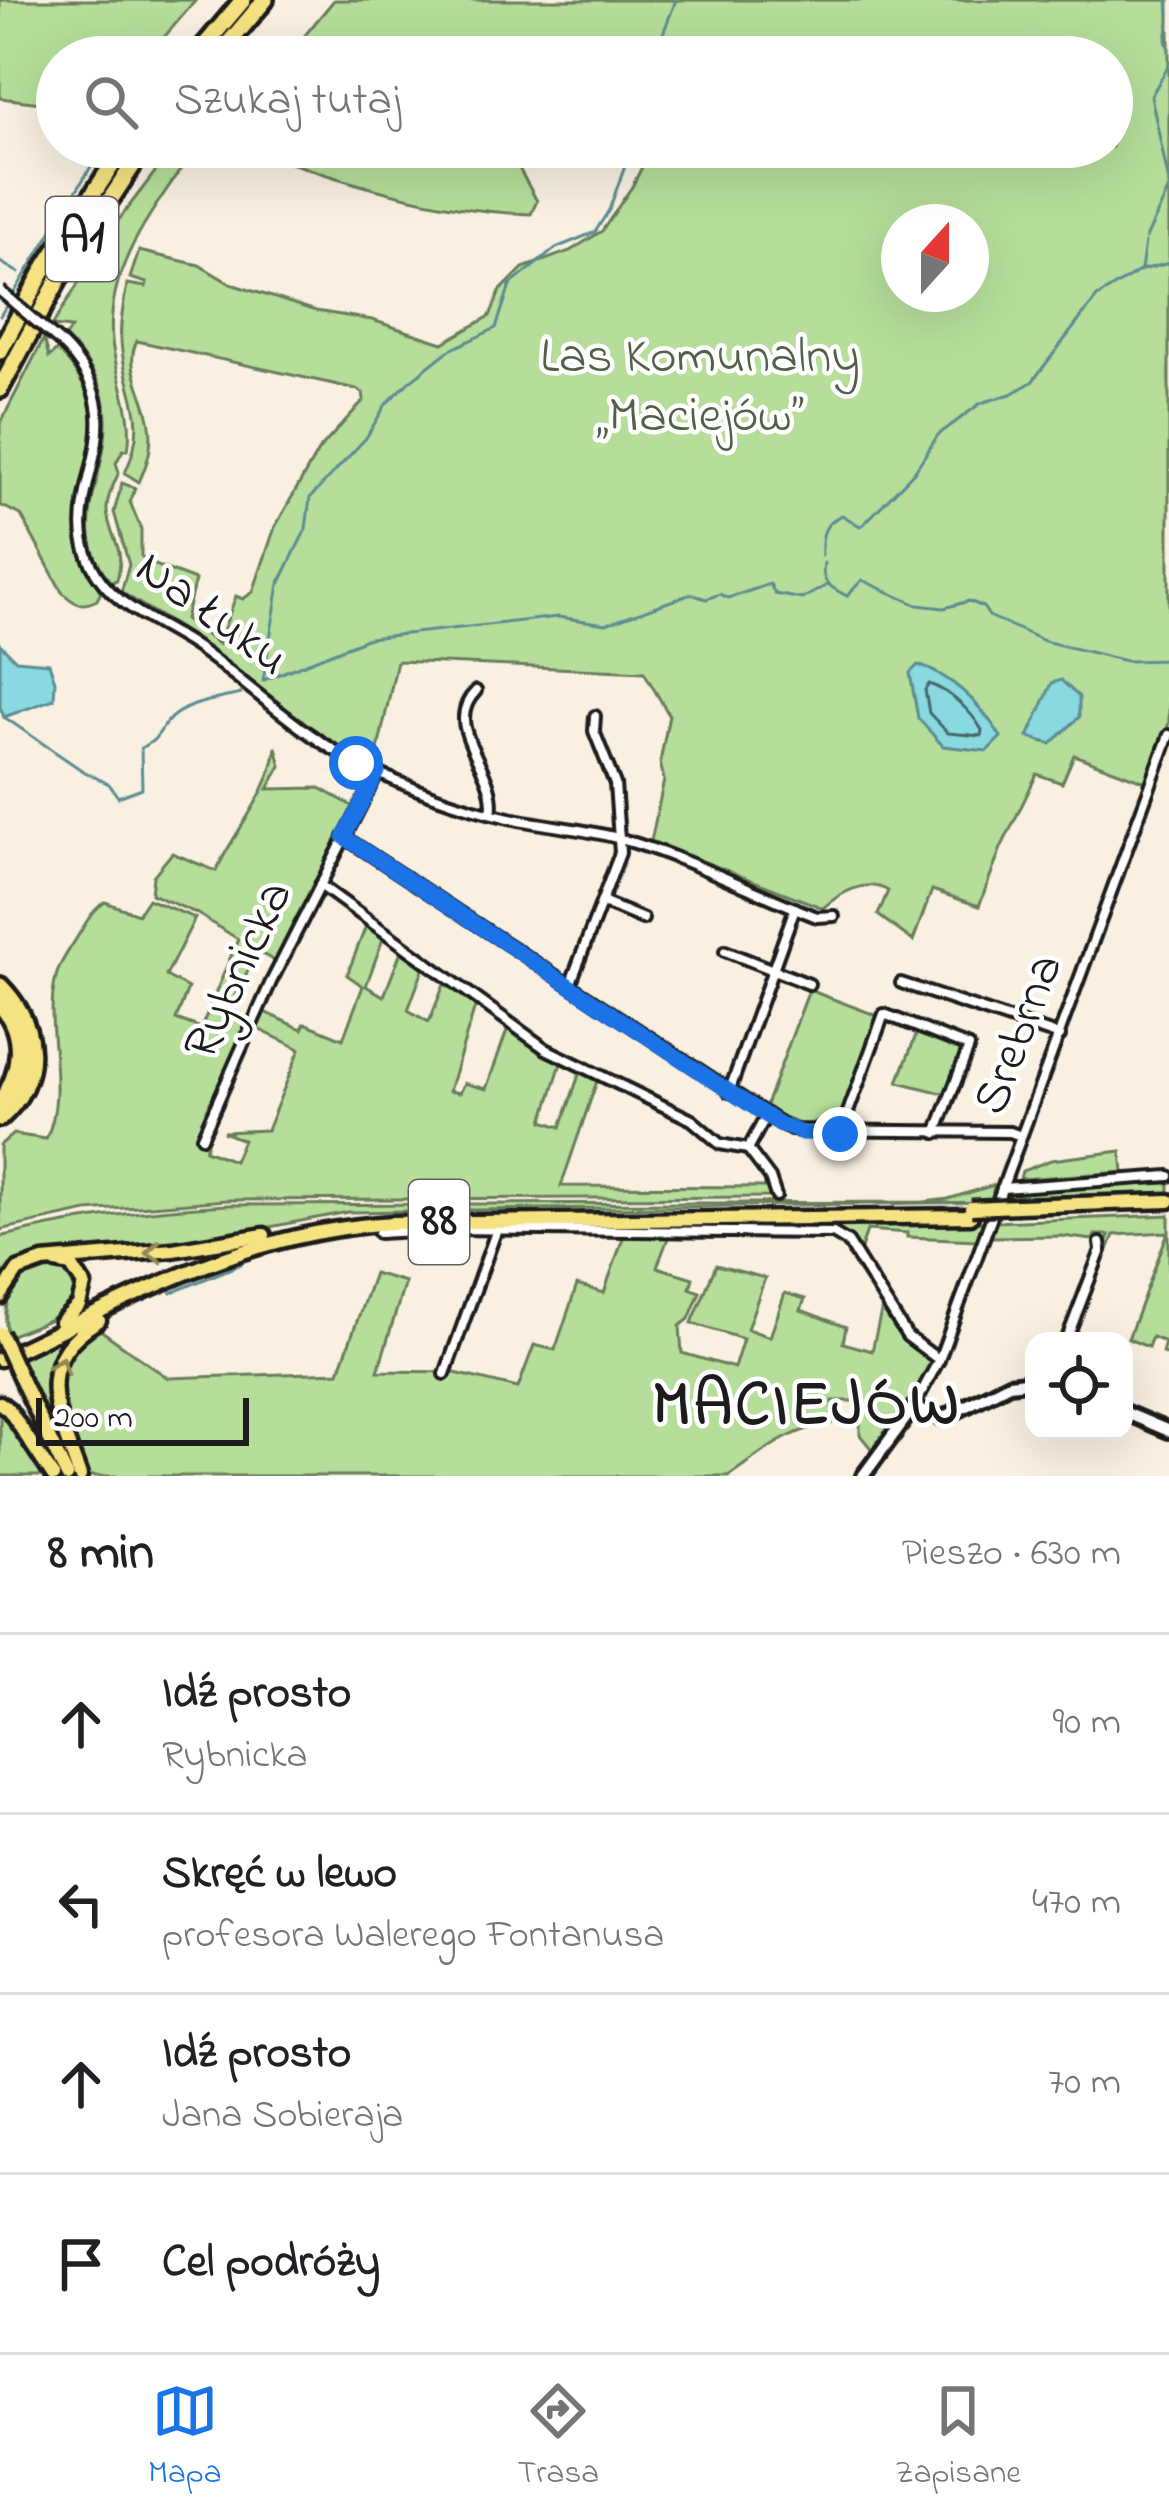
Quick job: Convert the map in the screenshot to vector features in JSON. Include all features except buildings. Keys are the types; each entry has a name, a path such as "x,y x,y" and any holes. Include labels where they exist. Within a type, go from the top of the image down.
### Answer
{"highway":[{"path":"213,36 243,0"},
{"path":"235,36 265,0"},
{"name":"A1","path":"0,351 47,263 110,168"},
{"name":"A1","path":"0,389 63,271 131,168"},
{"path":"0,986 25,1017 32,1057 24,1089 0,1118"},
{"path":"0,1004 13,1023 20,1056 12,1086 0,1104"}],"main road":[{"name":"88","path":"0,1355 242,1250 355,1225 1169,1204"},
{"name":"88","path":"0,1355 197,1259 264,1235 322,1222 393,1215 971,1212"},
{"path":"0,1297 18,1270 43,1261 172,1250 264,1235"},
{"path":"43,1261 71,1265 84,1285 79,1305 61,1322"},
{"path":"80,1476 53,1391 58,1360 88,1327 151,1288"},
{"path":"0,1333 67,1476"},
{"path":"0,1403 9,1409 53,1476"}],"street":[{"name":"Na Łuku","path":"0,291 60,342 90,378 100,408 100,432 82,527 87,554 103,584 133,608 202,651 331,748 378,772 490,813 620,838 822,918 834,916"},
{"path":"476,691 467,701 462,720 492,796 490,813"},
{"path":"570,985 619,858 614,775 594,731 595,716"},
{"name":"Srebrna","path":"913,1408 938,1360 1169,736"},
{"name":"Rybnicka","path":"202,1137 271,982 378,772"},
{"path":"344,837 796,1132 1021,1136"},
{"path":"320,885 541,1046 692,1120 720,1144 748,1149 770,1178 776,1196"},
{"path":"602,902 643,919"},
{"path":"729,1092 795,908"},
{"path":"725,951 809,984"},
{"path":"901,983 1060,1036"},
{"path":"840,1134 884,1014 969,1047 936,1133"},
{"path":"748,1149 766,1116"},
{"path":"1002,1188 1169,1176"},
{"path":"445,1374 497,1229"},
{"path":"379,1233 497,1229 824,1232 844,1238 907,1336 938,1360"},
{"path":"1069,1332 1100,1243"},
{"path":"863,1476 913,1408 938,1418 964,1410 1009,1384 1025,1383"},
{"path":"1133,1416 1169,1431"}],"green space":[{"path":"0,0 196,0 165,36 36,36 36,102 0,98"},
{"name":"Las Komunalny „Maciejów”","path":"334,0 1169,0 1169,723 1148,783 1074,755 1062,783 1037,774 979,906 932,890 913,941 878,915 888,891 880,887 854,889 823,908 651,841 664,780 660,762 669,715 644,672 397,661 374,768 338,750 187,633 121,592 129,565 114,512 122,483 135,488 130,502 141,529 141,556 195,580 185,619 218,644 236,596 243,599 253,592 275,527 318,451 364,400 356,389 137,341 133,361 148,414 150,447 139,482 125,473 137,420 123,361 121,328 127,284 146,287 147,283 130,278 139,251 199,265 231,284 316,311 372,320 443,343 490,316 500,291 523,268 570,251 602,231 642,168 1133,168 1133,36 304,36"},
{"path":"158,168 182,168 125,262 112,313 112,340 129,436 128,450 123,450 116,463 119,472 107,506 120,558 117,580 111,582 94,553 89,525 105,436 105,405 93,372 65,337 71,328 52,326 114,226"},
{"path":"306,168 519,168 537,201 531,214 495,212 423,201"},
{"path":"44,338 49,357 57,350 81,381 91,410 78,525 83,557 101,592 97,600 86,604 62,592 21,515 0,505 0,424"},
{"path":"276,747 281,766 268,789 320,788 356,808 278,963 257,951 230,1009 252,1019 198,1139 207,1143 205,1150 234,1161 243,1140 223,1132 267,1130 300,1049 256,1028 264,1012 302,1029 305,1023 343,1039 363,986 347,975 366,926 384,936 366,986 384,996 402,949 424,967 408,1010 429,1022 445,982 476,1004 449,1091 459,1093 464,1083 486,1089 509,1025 562,1060 543,1121 561,1127 581,1069 598,1078 561,1186 770,1187 772,1197 227,1200 87,1211 0,1230 0,1145 13,1134 46,1139 53,1120 52,1000 64,959 105,902 138,914 148,899 195,918 166,976 188,988 176,1019 201,1028 238,939 196,913 151,894 153,876 172,853 216,871 260,795"},
{"path":"809,990 881,1017 843,1114 804,1126 765,1108"},
{"path":"918,1030 958,1045 961,1052 946,1094 898,1082"},
{"path":"1121,1151 1123,1172 1020,1179 1022,1171 1051,1160"},
{"path":"1169,1183 1169,1194 1003,1201 1015,1190"},
{"path":"994,1185 991,1202 348,1212 176,1245 38,1254 10,1265 0,1277 0,1237 169,1209 924,1202"},
{"path":"1169,1215 1169,1355 1162,1353 1165,1342 1152,1337 1148,1347 1133,1341 1131,1332 1168,1232 1114,1235 1076,1330 1109,1235 1095,1235 1093,1240 989,1237 994,1222"},
{"path":"983,1222 977,1240 867,1230 861,1249 846,1237 781,1230 778,1225"},
{"path":"670,1233 657,1267 693,1278 690,1288 700,1292 689,1319 680,1326 682,1353 734,1368 743,1339 692,1323 716,1265 765,1278 747,1329 770,1337 785,1293 805,1299 801,1310 846,1327 843,1343 872,1351 883,1303 911,1344 932,1361 921,1388 874,1452 860,1435 860,1401 833,1401 832,1423 786,1438 728,1476 87,1476 64,1415 61,1368 71,1350 96,1327 168,1378 339,1372 374,1273 405,1282 378,1371 451,1372 518,1388 534,1345 555,1350 577,1285 604,1293 624,1235"},
{"path":"47,1265 66,1268 75,1282 71,1304 49,1320 8,1337 6,1312 12,1291 25,1275"},
{"path":"82,1326 63,1343 46,1373 77,1476 72,1476 17,1356"},
{"path":"0,1408 7,1414 46,1476 0,1476"}],"water":[{"path":"0,644 16,660 49,663 54,699 4,717"},
{"path":"918,665 955,685 985,714 1001,737 987,751 943,746 918,718 910,673"},
{"path":"1061,680 1079,697 1079,717 1051,744 1028,737 1052,683"}],"waterway":[{"path":"662,36 676,0"},
{"path":"1168,0 1169,15"},
{"path":"1169,21 1169,50"},
{"path":"1169,65 1151,96 1169,183"},
{"path":"0,316 90,168"},
{"path":"263,681 279,584 306,529 310,498 410,381 448,351 496,328 510,285 556,248 595,232 624,168"},
{"path":"1146,238 1169,189"},
{"path":"822,555 823,536 831,522 842,515 864,524 914,472 938,435 981,403 1032,382 1097,297 1141,270 1145,242"},
{"path":"0,262 19,273"},
{"path":"1142,270 1169,263"},
{"path":"824,563 828,584 847,596 862,580 917,605 944,608 969,601 989,616 1044,641 1126,661 1169,660"},
{"path":"264,680 369,638 558,617 606,624 691,594 728,598 770,584 775,594 802,599 827,585"},
{"path":"4,717 109,784 118,797 142,788 141,748 175,715 241,694"},
{"path":"171,1293 241,1264"}],"district":[{"name":"MACIEJÓW","path":"807,1408"}],"route":[{"path":"356,763 378,772 344,837 779,1124 802,1133 840,1134"}]}
